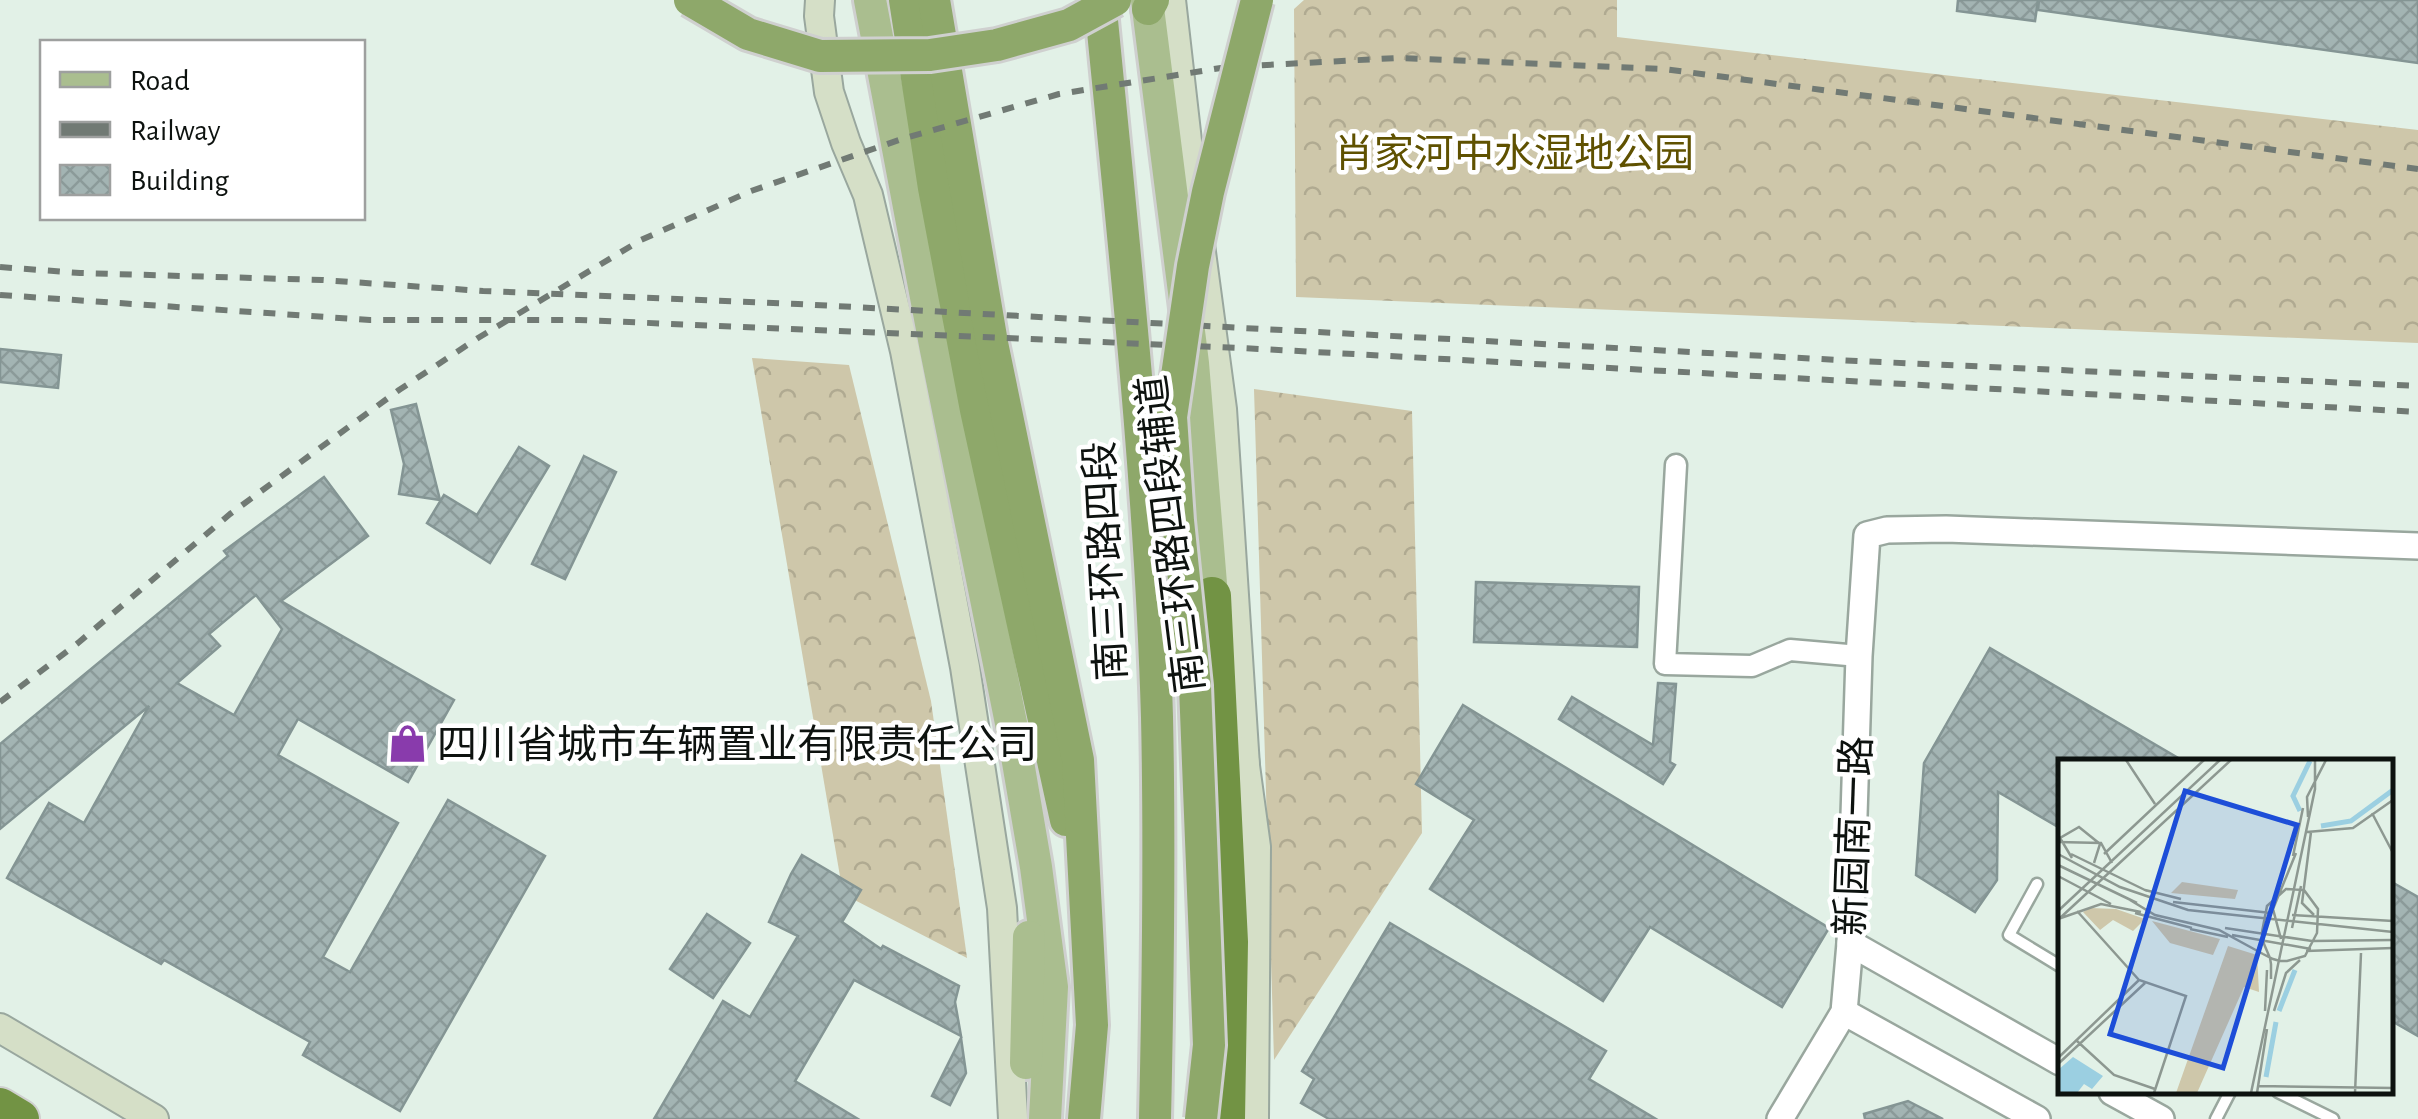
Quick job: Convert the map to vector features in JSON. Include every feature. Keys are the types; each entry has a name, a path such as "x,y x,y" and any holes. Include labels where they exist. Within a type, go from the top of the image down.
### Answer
{"highway":[{"path":"690,0 748,34 820,56 930,55 996,45 1069,25 1115,0"},
{"name":"南三环路四段","path":"905,0 934,188 976,410 1085,901"},
{"name":"南三环路四段","path":"934,0 992,343 1078,760 1092,1025 1084,1119"},
{"name":"南三环路四段","path":"1100,0 1144,478 1157,716 1156,1119"},
{"path":"1201,1119 1209,1045 1195,686 1171,417 1197,248 1257,0"},
{"path":"1212,596 1229,942 1226,1119"},
{"path":"0,1108 20,1119"}],"main road":[{"path":"820,0 829,92 868,195 904,351 966,667 1002,908 1013,1119"},
{"path":"870,0 1014,733 1036,867 1052,987 1045,1119"},
{"path":"1155,2 1192,185 1222,409 1245,766"},
{"name":"南三环路四段辅道","path":"1155,2 1193,363 1212,596 1245,766 1256,847 1254,1119"},
{"path":"1014,733 1030,921 1023,1119"},
{"path":"0,1028 154,1119"}],"street":[{"path":"1676,465 1665,664 1752,666 1790,650 1859,656"},
{"name":"新园南一路","path":"1780,1119 1844,1012 1867,535 1886,530 1946,529 2418,546"},
{"path":"1850,943 2058,1061"},
{"path":"1844,1012 2037,1119"},
{"path":"2116,1094 2161,1119"}],"lane":[{"path":"2037,884 2008,935 2058,965"},
{"path":"2216,1119 2229,1094"},
{"path":"2282,1094 2334,1119"}],"green space":[{"name":"肖家河中水湿地公园","path":"1304,0 1617,0 1617,37 2418,130 2418,343 1296,297 1294,9"},
{"path":"752,358 849,365 931,701 967,958 843,894"},
{"path":"1254,389 1412,411 1422,833 1274,1060"}],"building":[{"path":"1958,0 2038,0 2035,21 1957,11"},
{"path":"2039,0 2418,0 2418,63 2038,10"},
{"path":"0,349 61,355 58,388 0,382"},
{"path":"416,404 440,500 399,494 404,464 391,410"},
{"path":"519,447 549,466 490,563 427,523 444,495 477,515"},
{"path":"584,456 616,472 565,579 532,564"},
{"path":"324,477 368,536 281,601 454,700 408,782 298,719 278,755 398,823 323,957 350,972 448,800 545,856 400,1111 303,1055 310,1042 7,878 49,803 84,823 149,706 0,829 0,744 228,556 224,551","holes":["256,595 282,629 234,715 177,683 220,646 209,634"]},
{"path":"1476,582 1639,587 1637,647 1474,642"},
{"path":"1990,648 2180,759 2058,759 2058,827 1998,792 1997,880 1975,912 1916,875 1924,763"},
{"path":"1658,683 1676,684 1670,762 1675,765 1663,784 1559,719 1572,697 1653,745"},
{"path":"1463,705 1829,928 1782,1007 1650,927 1603,1001 1430,889 1474,820 1416,784"},
{"path":"802,855 861,890 842,922 881,949 883,946 959,986 955,1002 961,1036 854,980 795,1081 858,1119 654,1119 723,1001 750,1017 798,936 769,922"},
{"path":"2393,883 2418,897 2418,1036 2393,1022"},
{"path":"707,914 750,943 713,998 670,969"},
{"path":"1390,923 1606,1051 1589,1079 1656,1119 1329,1119 1301,1103 1314,1079 1302,1071"},
{"path":"961,1038 966,1073 950,1105 932,1096"},
{"path":"1908,1101 1943,1119 1865,1119 1864,1114"}],"railway":[{"path":"0,702 78,643 230,514 399,390 641,240 751,191 902,139 1059,94 1227,67 1398,58 1664,69 2418,169"},
{"path":"0,267 2418,386"},
{"path":"0,295 370,320 579,320 1242,348 2418,412"}],"place":[{"name":"四川省城市车辆置业有限责任公司","path":"407,744"}]}
